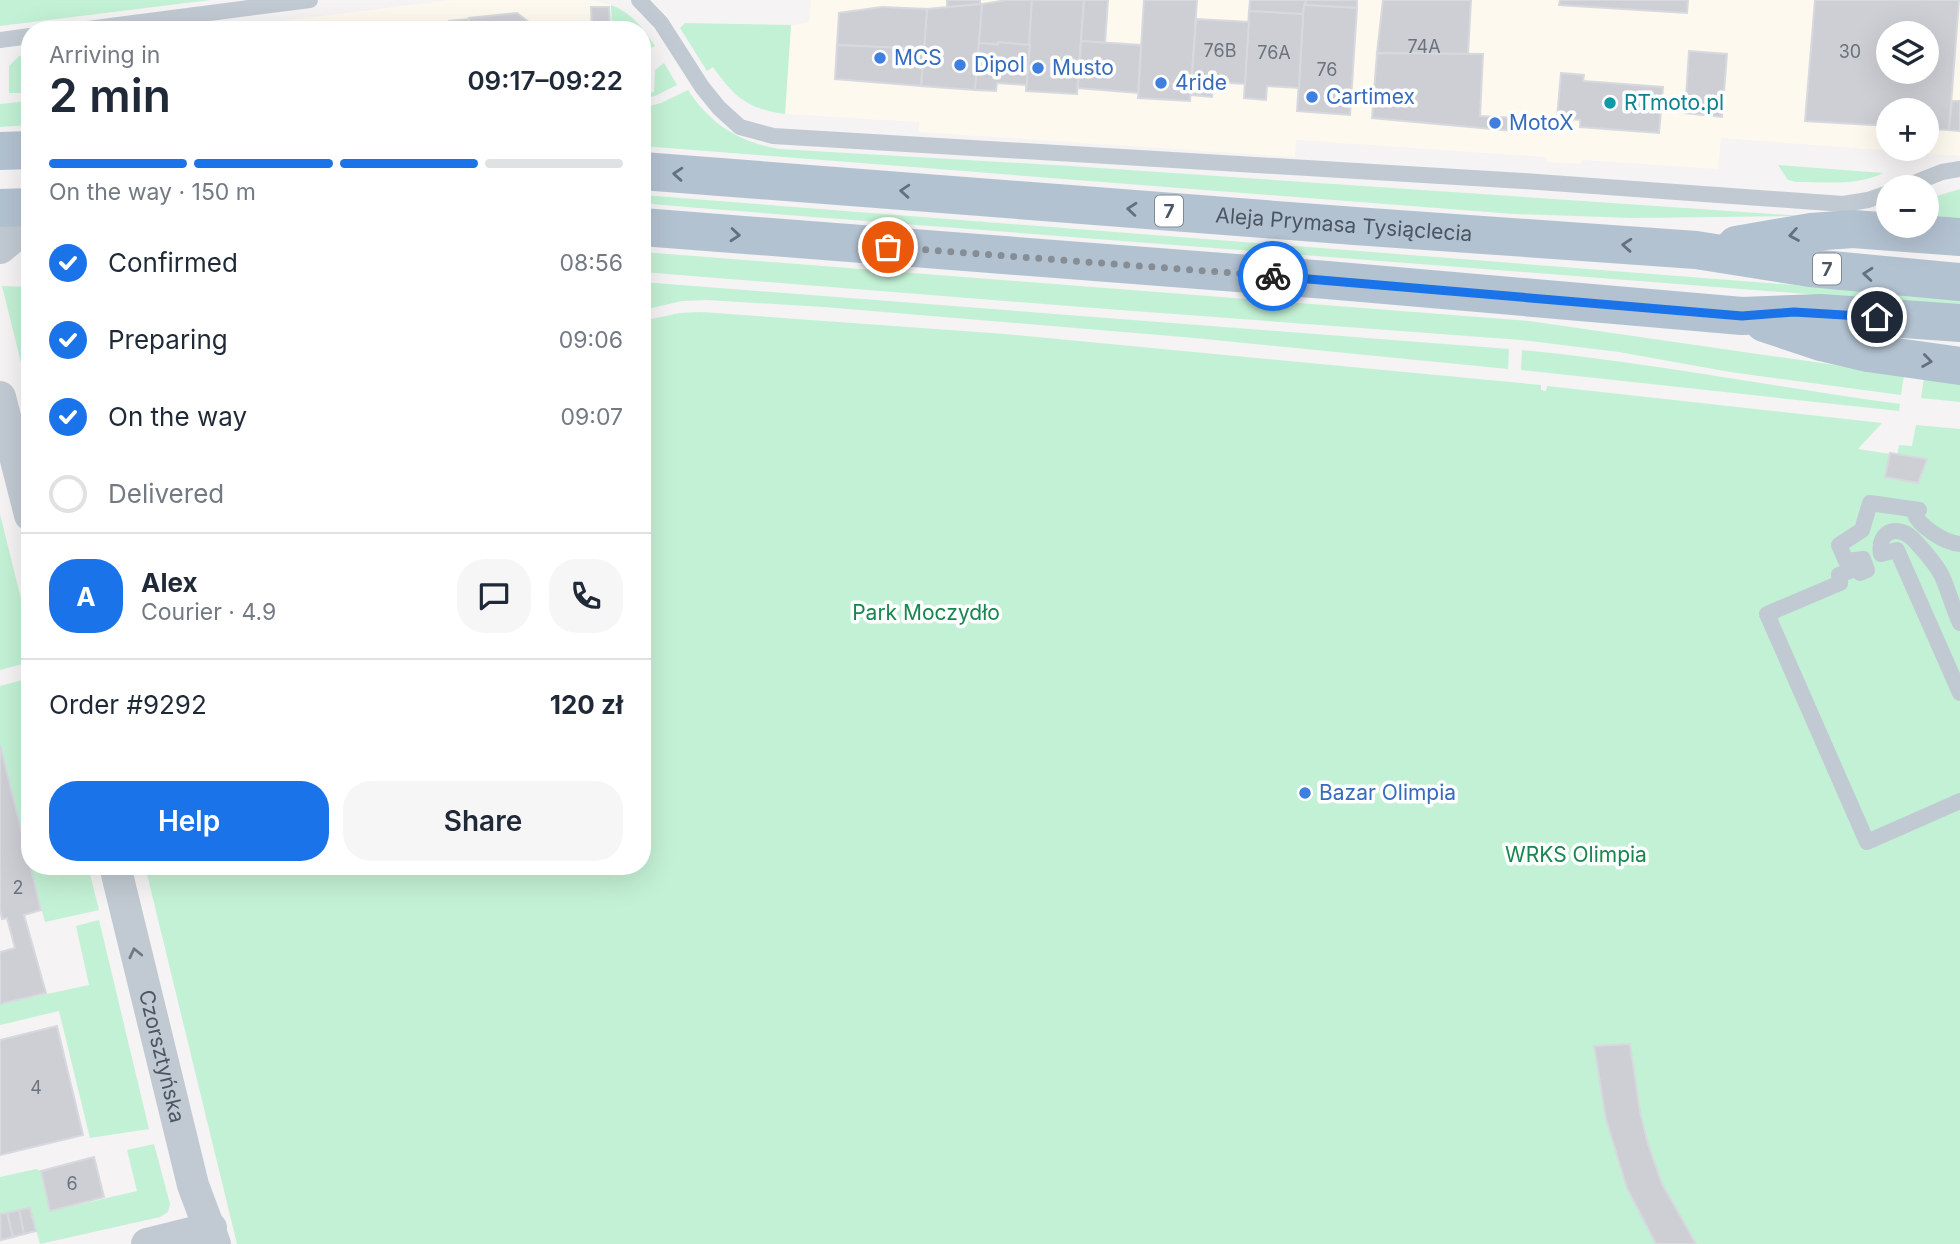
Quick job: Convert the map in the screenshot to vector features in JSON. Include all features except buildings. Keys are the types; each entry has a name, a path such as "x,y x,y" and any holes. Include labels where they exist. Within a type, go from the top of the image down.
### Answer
{"main road":[{"path":"0,151 21,150"},
{"name":"Aleja Prymasa Tysiąclecia","path":"651,172 1696,250 1810,268 1960,282"},
{"path":"0,208 21,207"},
{"name":"7","path":"651,229 1327,280 1742,316 1821,313 1960,323"},
{"path":"1696,250 1811,232 1853,229 1960,237"},
{"path":"1742,316 1821,342 1868,353 1960,366"}],"street":[{"path":"0,248 16,235 21,234"},
{"path":"0,397 21,480"},
{"name":"Czorsztyńska","path":"117,875 193,1185 213,1236"},
{"path":"147,1244 213,1236"}],"lane":[{"path":"149,21 310,0"},
{"path":"639,0 661,23 702,87 719,108 740,127 773,136 1523,181 1843,204 1876,197"},
{"path":"0,40 21,37"},
{"path":"1937,175 1960,169"},
{"path":"1960,544 1956,545 1925,526 1914,516 1914,512 1919,510 1870,503 1862,530 1839,545 1846,561 1863,559 1867,570 1860,573 1857,568 1839,575 1840,583 1767,614 1867,842 1960,800"},
{"path":"1960,623 1941,574 1913,538 1903,532 1891,531 1885,534 1880,540 1881,554 1897,550 1960,693"}],"shaded area":[{"path":"450,0 590,0 611,5 611,21 282,21"},
{"path":"811,0 1960,0 1960,156 1939,154 1939,98 1876,98 1876,150 1721,138 1718,169 1582,160 1581,164 1547,162 1546,157 1296,140 1295,157 919,132 919,122 785,114 791,25 809,23"}],"green space":[{"path":"0,0 210,0 40,21 21,21 21,23 0,26"},
{"path":"611,5 636,21 612,21"},
{"path":"685,23 791,25 785,114 751,105 735,94 713,67 707,71 680,28"},
{"path":"19,56 21,93 9,93 9,66"},
{"path":"664,63 677,85 651,97 651,93 654,92 655,70"},
{"path":"688,90 706,113 727,130 751,142 779,149 1803,216 1633,218 1514,214 651,147 651,106"},
{"path":"21,102 21,126 0,127 0,104"},
{"path":"1778,165 1883,173 1852,182 1788,180"},
{"path":"1960,189 1960,227 1939,226 1939,195"},
{"path":"651,196 1960,298 1960,306 651,204"},
{"path":"651,253 1529,321 1904,375 1901,395 1730,372 1619,352 1521,340 651,273"},
{"path":"651,283 1509,349 1508,369 1195,338 824,307 682,301 651,308"},
{"path":"2,286 21,287 21,363"},
{"path":"701,312 1005,334 1541,385 1541,390 1546,391 1547,386 1882,423 1858,449 1897,455 1899,445 1912,446 1916,425 1960,429 1960,1244 237,1244 147,875 651,875 651,319"},
{"path":"1522,350 1617,361 1900,404 1899,411 1521,370"},
{"path":"1924,378 1960,383 1960,402 1921,398"},
{"path":"0,514 21,599 21,664 0,670"},
{"path":"21,680 21,828 0,745 0,686"},
{"path":"32,875 90,875 99,910 45,922"},
{"path":"99,920 149,1129 90,1138 59,1011 0,1025 0,1004 89,985 76,926"},
{"path":"154,1144 170,1204 168,1212 160,1217 40,1244 30,1208 0,1214 0,1177 36,1169 41,1171 51,1211 137,1191 127,1150"}],"way so far":[{"path":"888,247 1273,276"}],"place":[{"name":"MCS","path":"880,58"},
{"name":"Dipol","path":"960,65"},
{"name":"Musto","path":"1038,68"},
{"name":"4ride","path":"1161,83"},
{"name":"Cartimex","path":"1312,97"},
{"name":"RTmoto.pl","path":"1610,103"},
{"name":"MotoX","path":"1495,123"},
{"name":"Bazar Olimpia","path":"1305,793"}],"route":[{"path":"1273,276 1742,316 1794,312 1877,317"}],"park label":[{"name":"Park Moczydło","path":"926,613"},
{"name":"WRKS Olimpia","path":"1576,855"}]}
